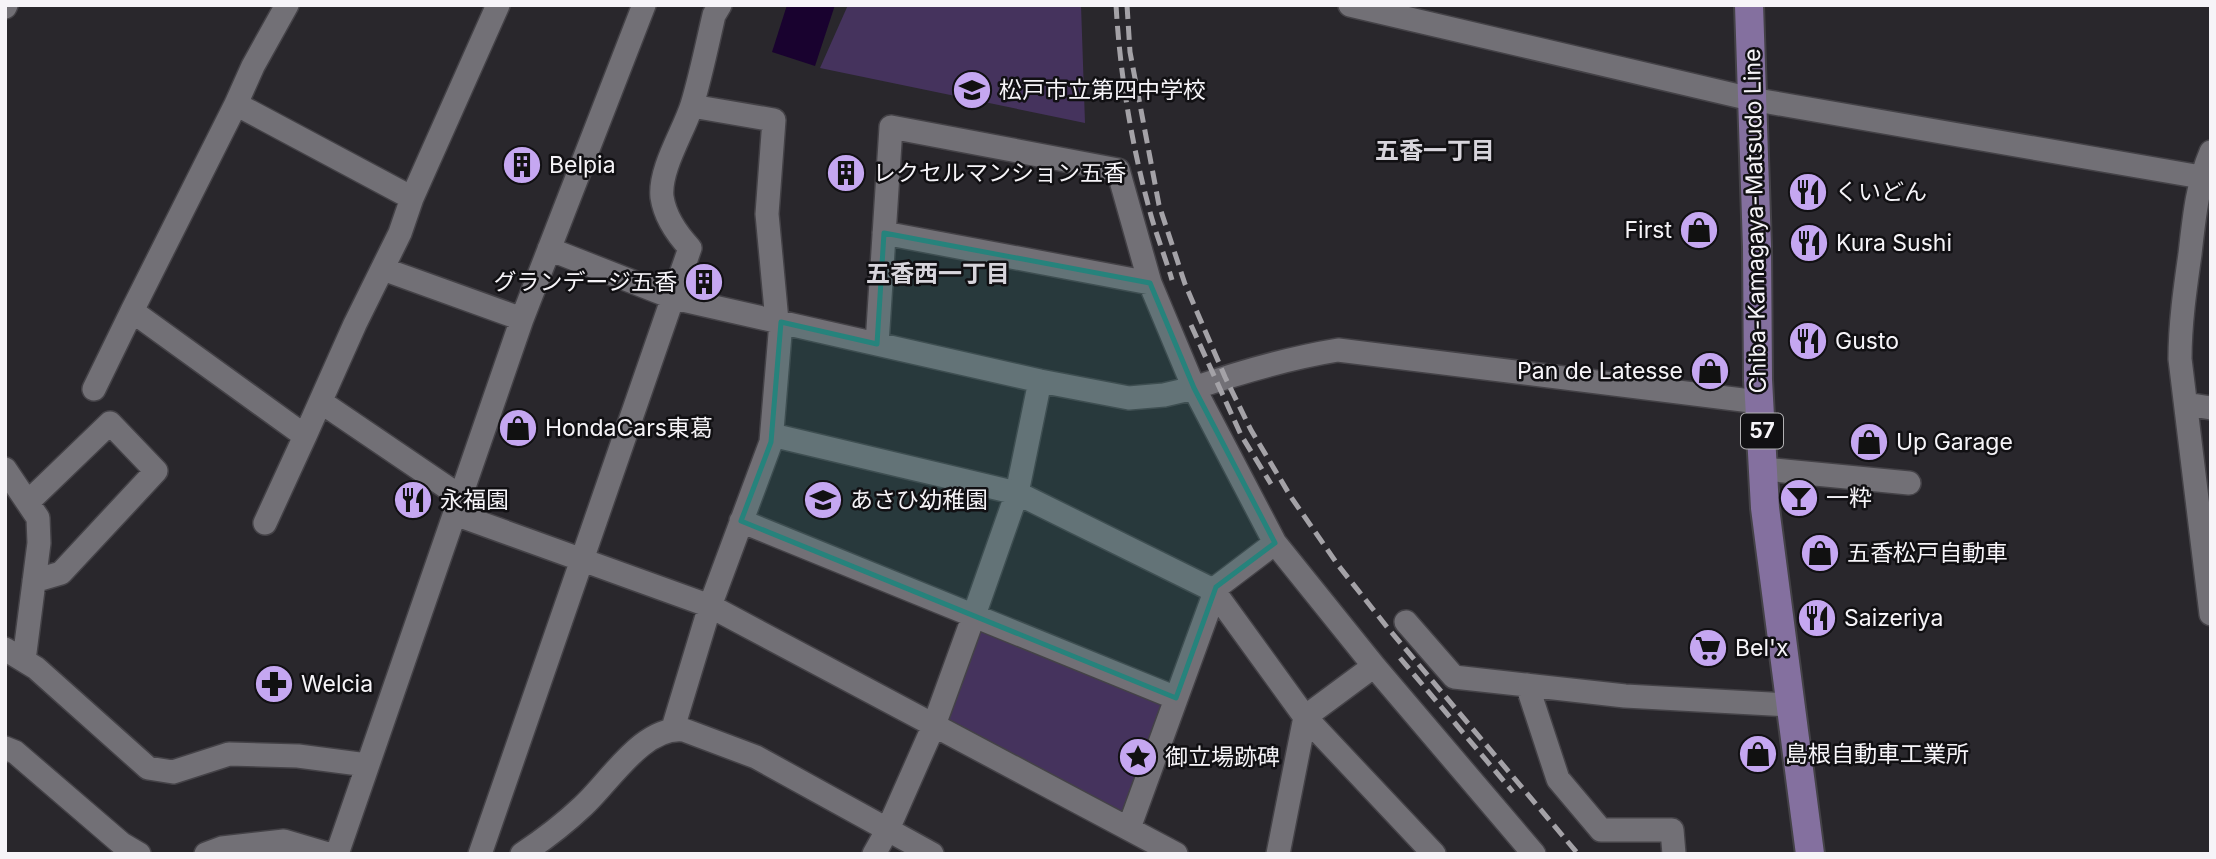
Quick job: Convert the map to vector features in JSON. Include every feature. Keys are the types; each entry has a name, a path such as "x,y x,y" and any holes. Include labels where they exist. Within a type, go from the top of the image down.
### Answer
{"main road":[{"name":"Chiba-Kamagaya-Matsudo Line","path":"1749,5 1759,402 1765,508 1810,854"}],"street":[{"path":"94,389 253,66 287,5"},
{"path":"265,523 383,268 498,5"},
{"path":"337,854 522,318 644,5"},
{"path":"480,854 690,248 671,223 662,194 663,178 692,106 714,15 720,5"},
{"path":"1350,5 1751,99 2203,193"},
{"path":"236,104 412,198"},
{"path":"673,729 710,606 772,435 779,321 767,214 774,120 692,106"},
{"path":"877,344 891,127 1118,170 1150,283 1194,388 1275,543 1374,666 1534,854"},
{"path":"2210,600 2204,499 2186,404 2180,359 2180,330 2211,152"},
{"path":"884,233 1150,283"},
{"path":"549,249 674,298 1129,398 1194,388 1235,374 1311,354 1338,350 1759,402"},
{"path":"383,268 522,318"},
{"path":"132,311 305,436"},
{"path":"874,854 888,829 934,724 974,615 1017,492 1040,380"},
{"path":"321,402 458,505 583,559 710,606 1176,854"},
{"path":"2186,404 2211,408"},
{"path":"28,502 110,423 156,471 61,573 34,581"},
{"path":"772,435 1017,492 1214,591 1305,717 1434,854"},
{"path":"5,469 38,518 39,543 34,581 15,654 36,668 148,768 173,772 229,754 298,756 367,765"},
{"path":"1763,469 1909,483"},
{"path":"741,520 1176,698"},
{"path":"1129,828 1214,591 1275,543"},
{"path":"1406,622 1454,677 1625,696 1791,705"},
{"path":"1278,854 1305,717 1374,666"},
{"path":"1527,685 1559,779 1601,830 1672,830 1674,854"},
{"path":"522,854 583,806 641,745 673,729 684,730 756,757 932,854"},
{"path":"5,748 15,752 122,844 139,854"},
{"path":"206,854 222,848 284,841 328,854"}],"highlighted area":[{"path":"884,233 1150,283 1194,388 1275,543 1216,587 1176,698 741,521 771,442 781,322 877,344"}],"shaded area":[{"path":"787,5 835,5 815,66 772,52"},
{"name":"松戸市立第四中学校","path":"848,5 1081,5 1085,123 820,68"},
{"path":"985,627 1166,702 1125,809 1116,812 949,724 945,712 976,629"}],"railway":[{"path":"1116,5 1123,82 1137,158 1151,217 1172,280"},
{"path":"1127,5 1130,52 1159,205 1185,284 1251,430 1291,497 1338,565 1578,854"},
{"path":"1191,325 1241,435 1271,484"},
{"path":"1400,658 1513,792"}],"place":[{"name":"松戸市立第四中学校","path":"972,90"},
{"name":"Belpia","path":"522,165"},
{"name":"レクセルマンション五香","path":"846,173"},
{"name":"くいどん","path":"1808,192"},
{"name":"First","path":"1699,230"},
{"name":"Kura Sushi","path":"1809,243"},
{"name":"グランデージ五香","path":"704,282"},
{"name":"Gusto","path":"1808,341"},
{"name":"Pan de Latesse","path":"1710,371"},
{"name":"HondaCars東葛","path":"518,428"},
{"name":"Up Garage","path":"1869,442"},
{"name":"一粋","path":"1799,498"},
{"name":"永福園","path":"413,500"},
{"name":"あさひ幼稚園","path":"823,500"},
{"name":"五香松戸自動車","path":"1820,553"},
{"name":"Saizeriya","path":"1817,618"},
{"name":"Bel'x","path":"1708,648"},
{"name":"Welcia","path":"274,684"},
{"name":"島根自動車工業所","path":"1758,754"},
{"name":"御立場跡碑","path":"1138,757"}],"district":[{"name":"五香一丁目","path":"1435,151"},
{"name":"五香西一丁目","path":"938,274"}]}
